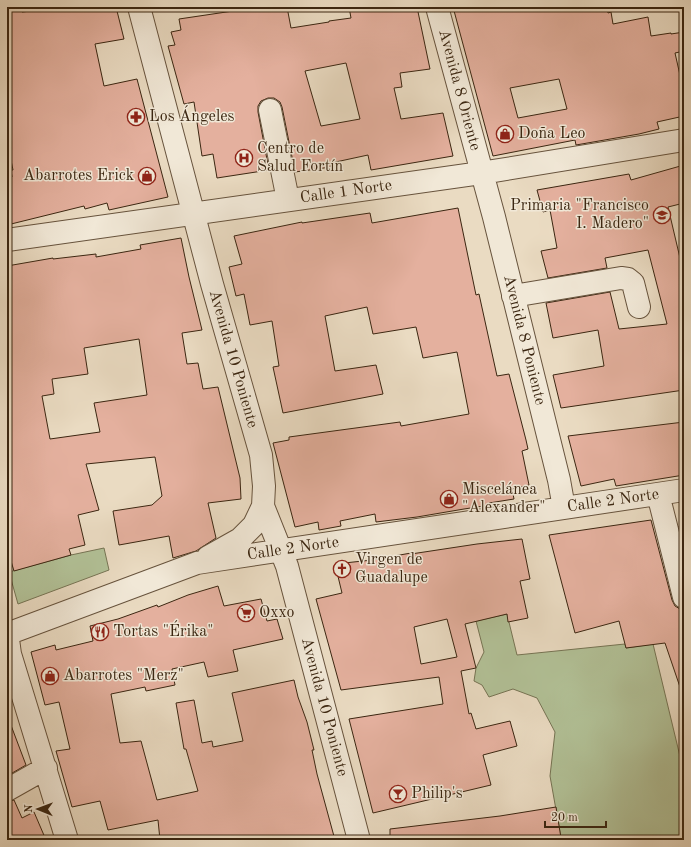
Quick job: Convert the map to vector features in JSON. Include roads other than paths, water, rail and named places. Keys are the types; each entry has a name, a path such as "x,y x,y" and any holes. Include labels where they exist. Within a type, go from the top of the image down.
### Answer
{"street":[{"name":"Avenida 10 Poniente","path":"138,7 193,214 261,455 264,486 263,506 254,524 240,539 197,563"},
{"name":"Avenida 8 Oriente","path":"437,7 481,173"},
{"path":"270,110 288,200"},
{"name":"Calle 1 Norte","path":"7,240 481,173 684,140"},
{"name":"Avenida 8 Poniente","path":"481,173 557,473 564,508"},
{"path":"513,296 621,278 628,279 633,283 639,307"},
{"name":"Calle 2 Norte","path":"7,633 197,563 684,490"},
{"path":"658,494 684,597"},
{"name":"Avenida 10 Poniente","path":"263,506 287,566 359,840"},
{"path":"7,633 10,654 68,840"},
{"path":"7,790 46,768"}],"place":[{"name":"Los Ángeles","path":"136,117"},
{"name":"Doña Leo","path":"505,134"},
{"name":"Centro de Salud Fortín","path":"244,158"},
{"name":"Abarrotes Erick","path":"147,176"},
{"name":"Primaria \"Francisco I. Madero\"","path":"662,215"},
{"name":"Miscelánea \"Alexander\"","path":"449,499"},
{"name":"Virgen de Guadalupe","path":"342,569"},
{"name":"Oxxo","path":"246,613"},
{"name":"Tortas \"Érika\"","path":"100,632"},
{"name":"Abarrotes \"Merz\"","path":"50,676"},
{"name":"Philip's","path":"398,794"}]}
